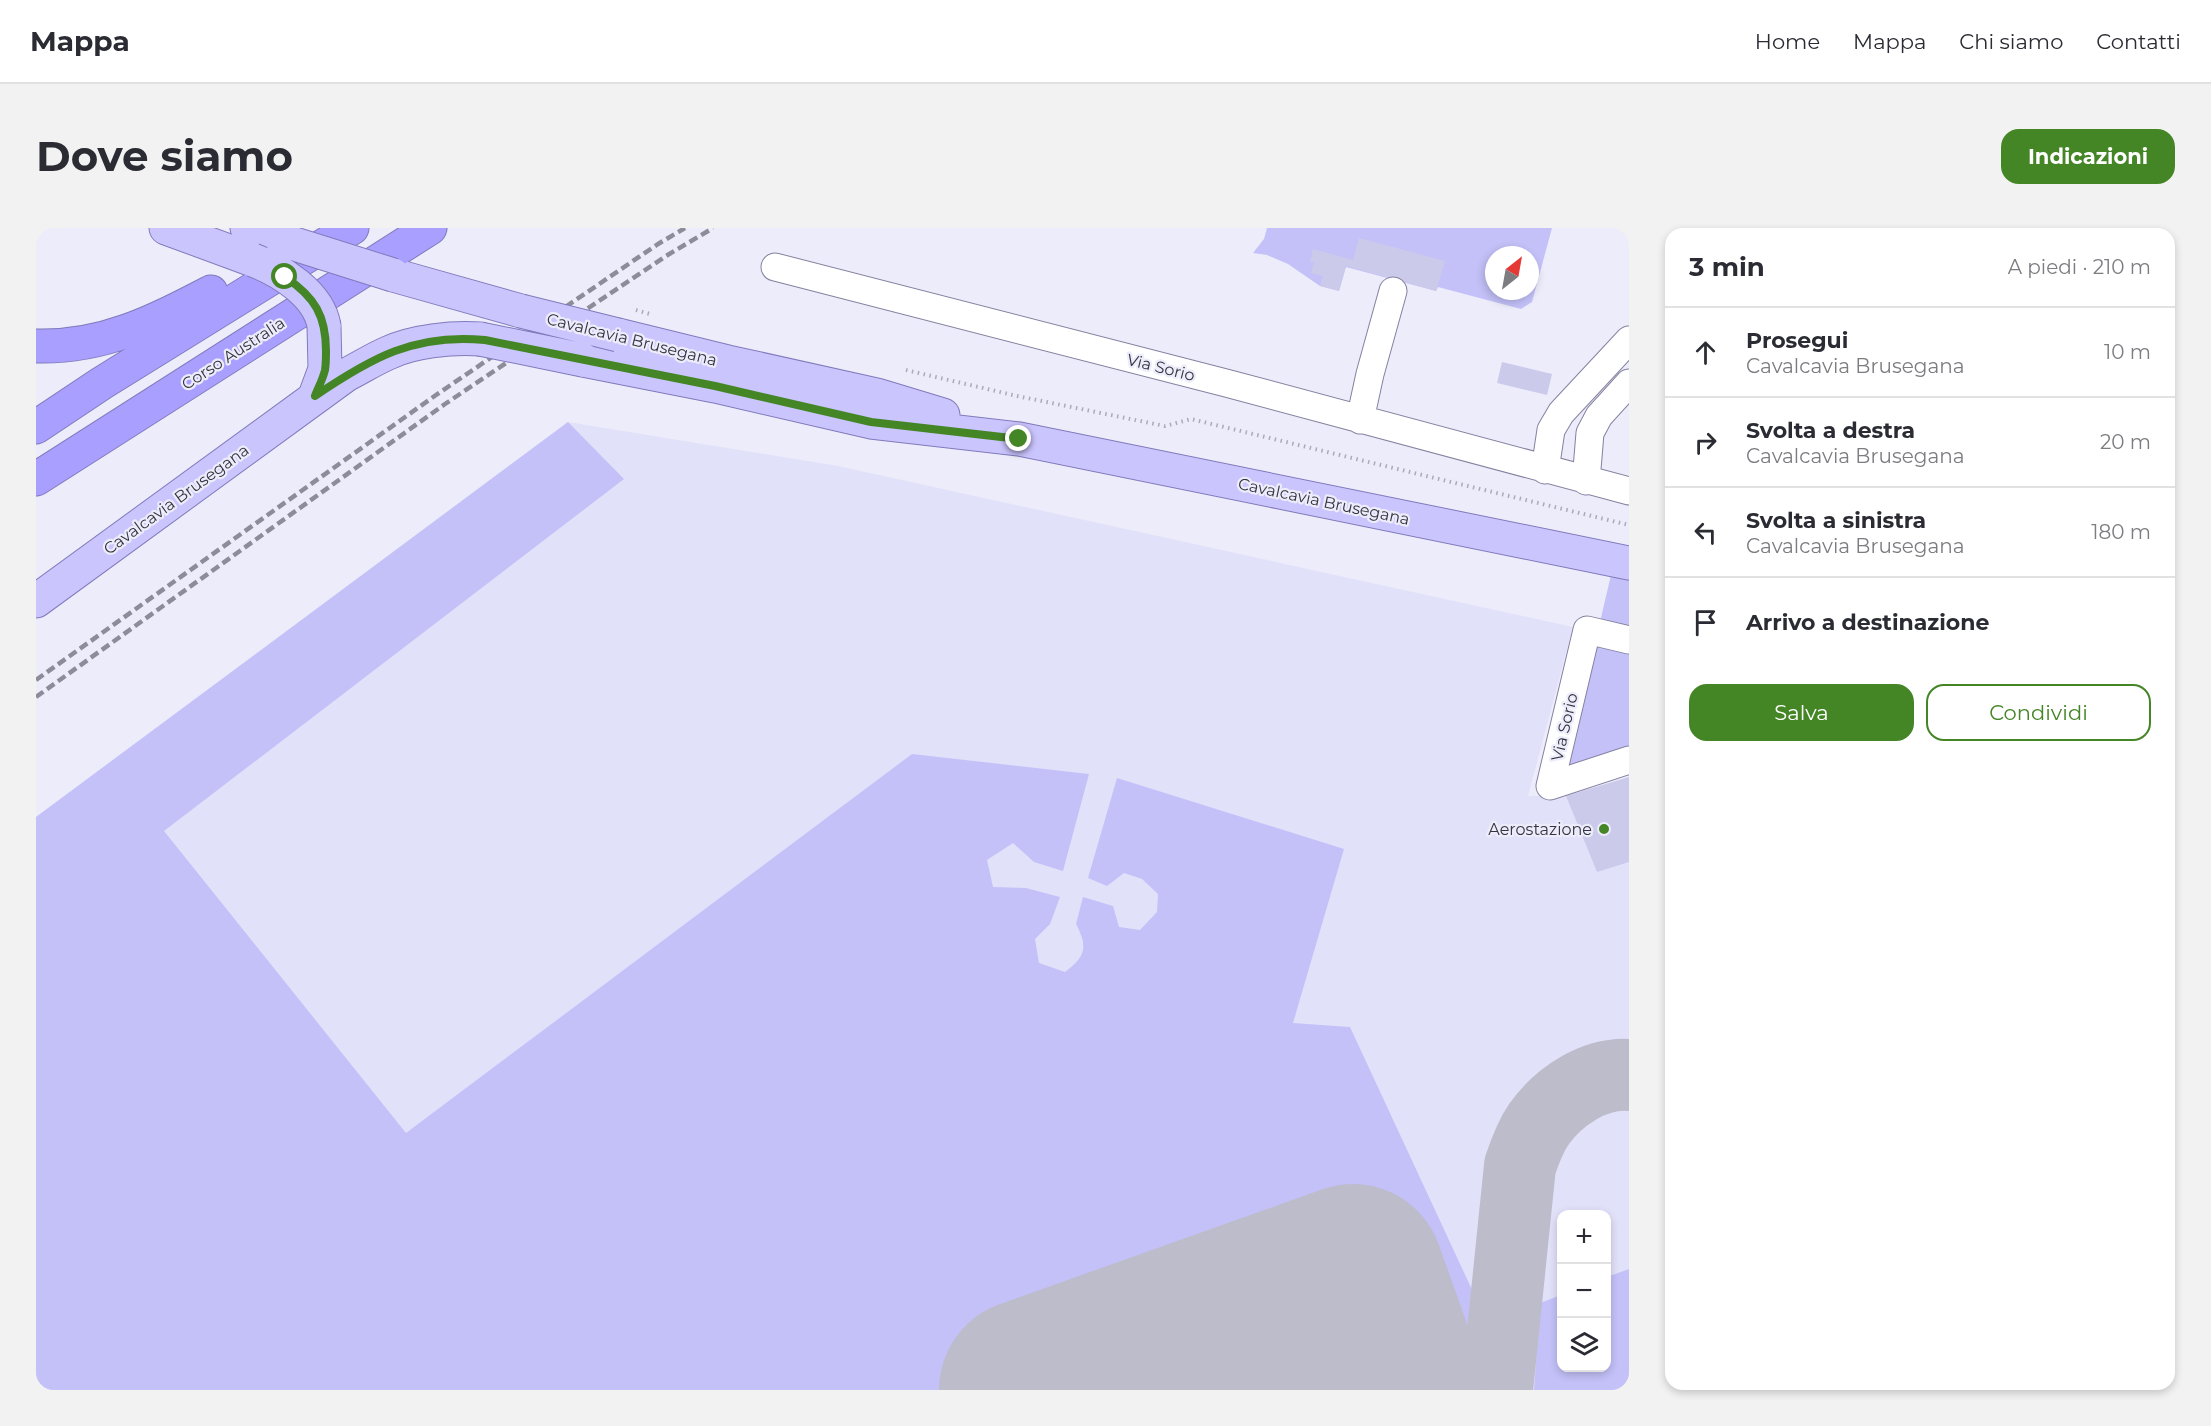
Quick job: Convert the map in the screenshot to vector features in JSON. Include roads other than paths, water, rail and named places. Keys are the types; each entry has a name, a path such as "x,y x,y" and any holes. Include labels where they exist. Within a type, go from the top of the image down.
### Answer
{"highway":[{"path":"36,346 89,343 118,335 156,320 258,269 325,228"},
{"path":"36,427 102,382 352,228"},
{"name":"Corso Australia","path":"36,479 430,228"},
{"path":"36,488 105,435"}],"main road":[{"path":"166,228 268,265 300,287 313,302 323,319 324,326 325,369 315,396"},
{"name":"Cavalcavia Brusegana","path":"247,228 393,275 521,311 728,362 877,395 1019,439"},
{"name":"Cavalcavia Brusegana","path":"36,601 346,375 390,351 432,341 464,338 480,339 715,386 871,422 1019,439 1629,563"}],"street":[{"name":"Via Sorio","path":"775,267 1629,492"},
{"path":"1360,420 1393,291"},
{"path":"1545,470 1551,430 1561,413 1622,348"},
{"path":"1586,481 1590,433 1599,416 1627,385"},
{"name":"Via Sorio","path":"1629,640 1587,630 1550,786 1629,760"}],"railway":[{"path":"36,680 436,395 685,228"},
{"path":"36,697 445,404 666,256 713,228"}],"place":[{"name":"Aerostazione","path":"1604,829"}]}
